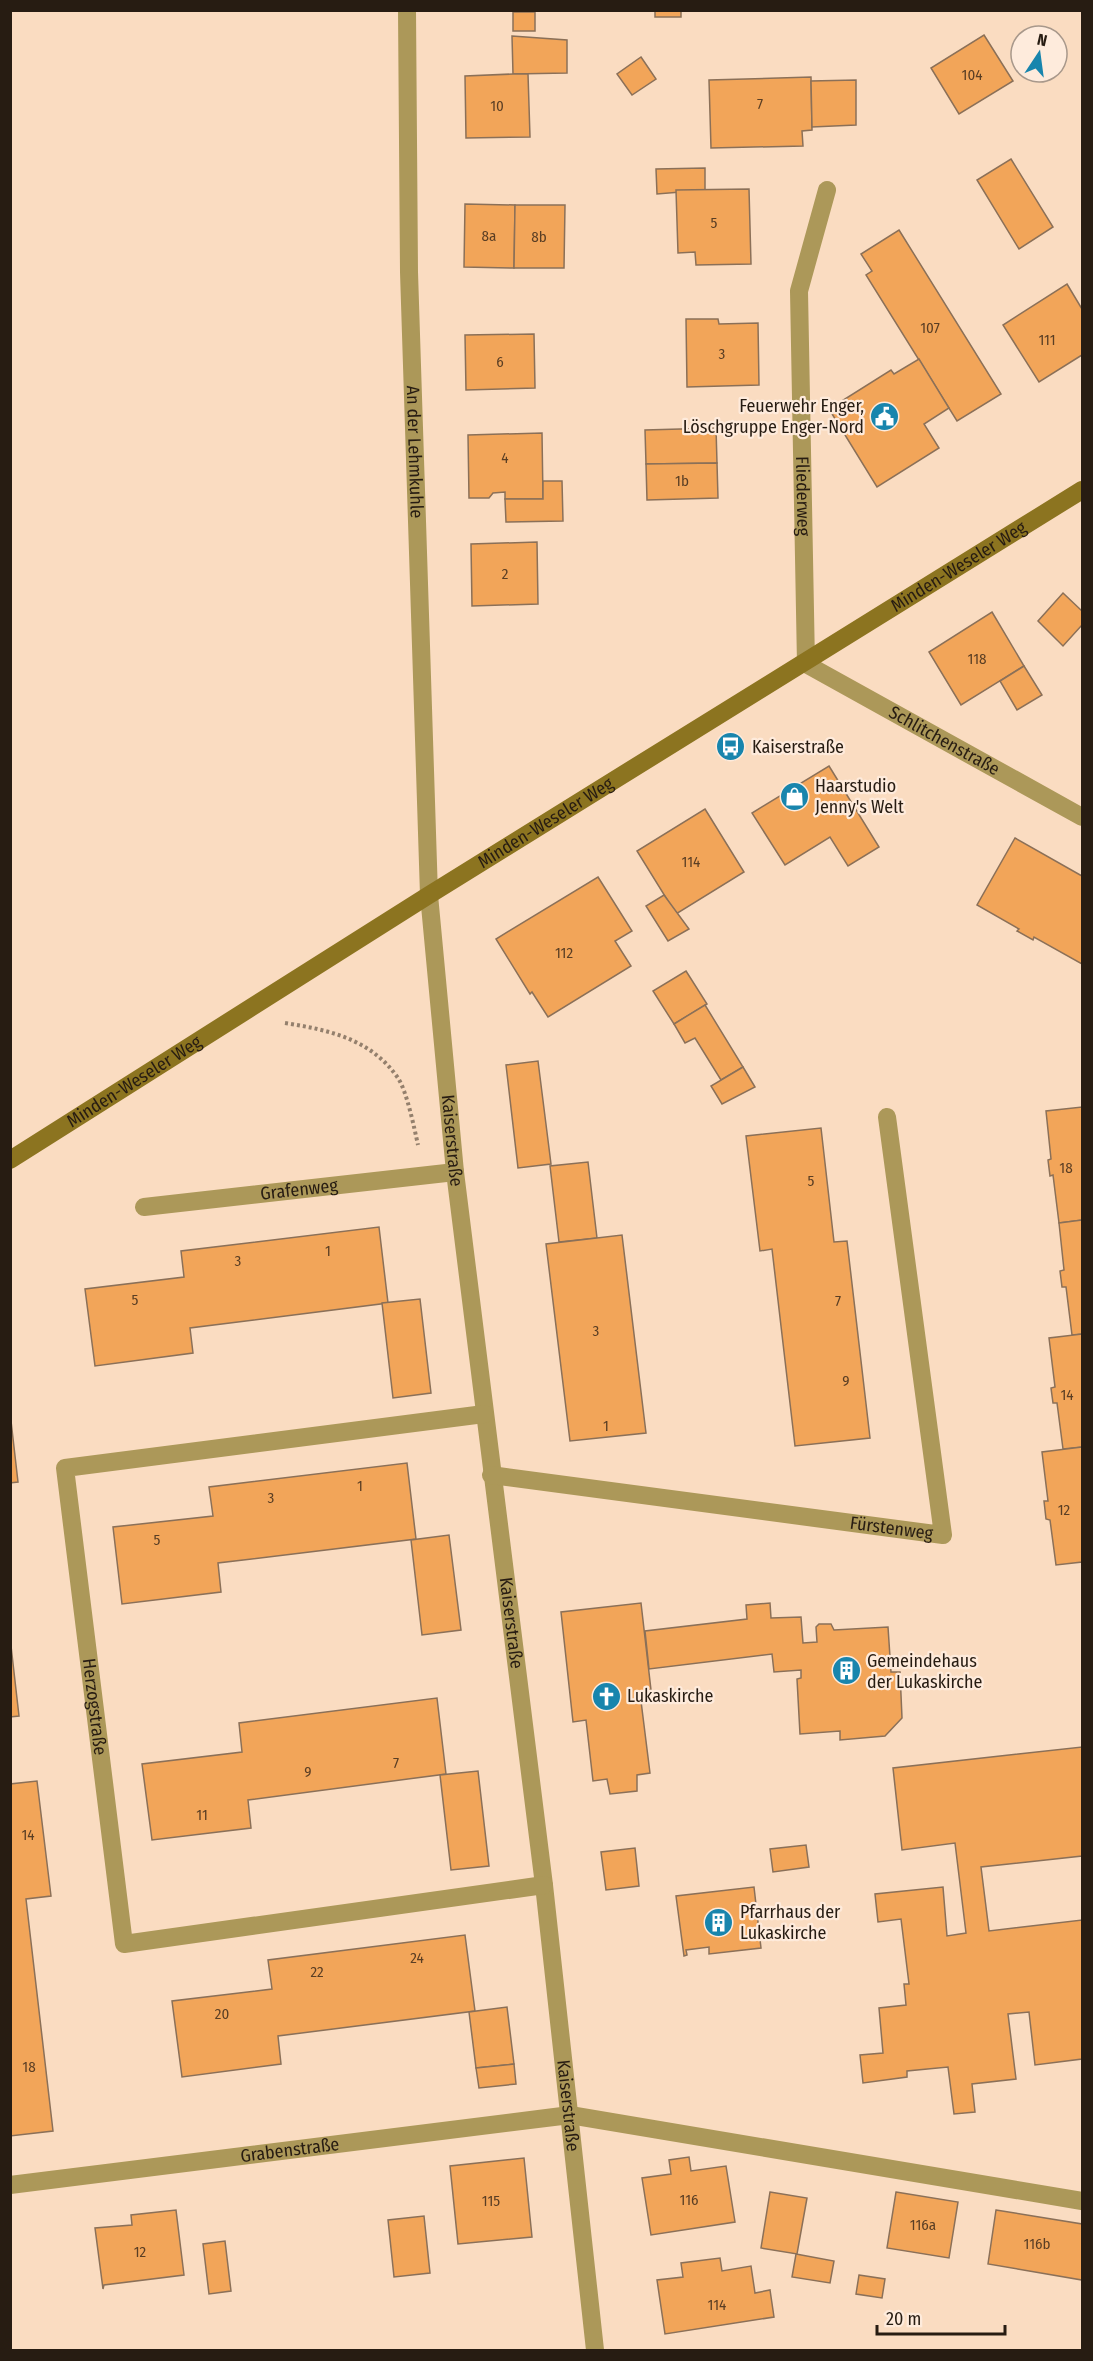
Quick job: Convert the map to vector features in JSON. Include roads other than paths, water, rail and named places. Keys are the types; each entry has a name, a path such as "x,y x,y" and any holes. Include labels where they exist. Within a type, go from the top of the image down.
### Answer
{"street":[{"name":"An der Lehmkuhle","path":"407,10 409,272 429,896"},
{"name":"Fliederweg","path":"806,664 799,291 827,190"},
{"name":"Minden-Weseler Weg","path":"10,1160 429,896 1083,490"},
{"name":"Schlitchenstraße","path":"806,664 1083,817"},
{"name":"Kaiserstraße","path":"429,896 455,1172 491,1475 544,1885 595,2350"},
{"name":"Fürstenweg","path":"491,1475 943,1535 887,1117"},
{"name":"Grafenweg","path":"144,1207 455,1172"},
{"name":"Herzogstraße","path":"484,1414 65,1468 124,1944 544,1885"},
{"name":"Grabenstraße","path":"10,2185 570,2115 1083,2201"}],"place":[{"name":"Feuerwehr Enger, Löschgruppe Enger-Nord","path":"885,416"},
{"name":"Kaiserstraße","path":"731,747"},
{"name":"Haarstudio Jenny's Welt","path":"794,796"},
{"name":"Gemeindehaus der Lukaskirche","path":"846,1671"},
{"name":"Lukaskirche","path":"606,1696"},
{"name":"Pfarrhaus der Lukaskirche","path":"719,1922"}]}
